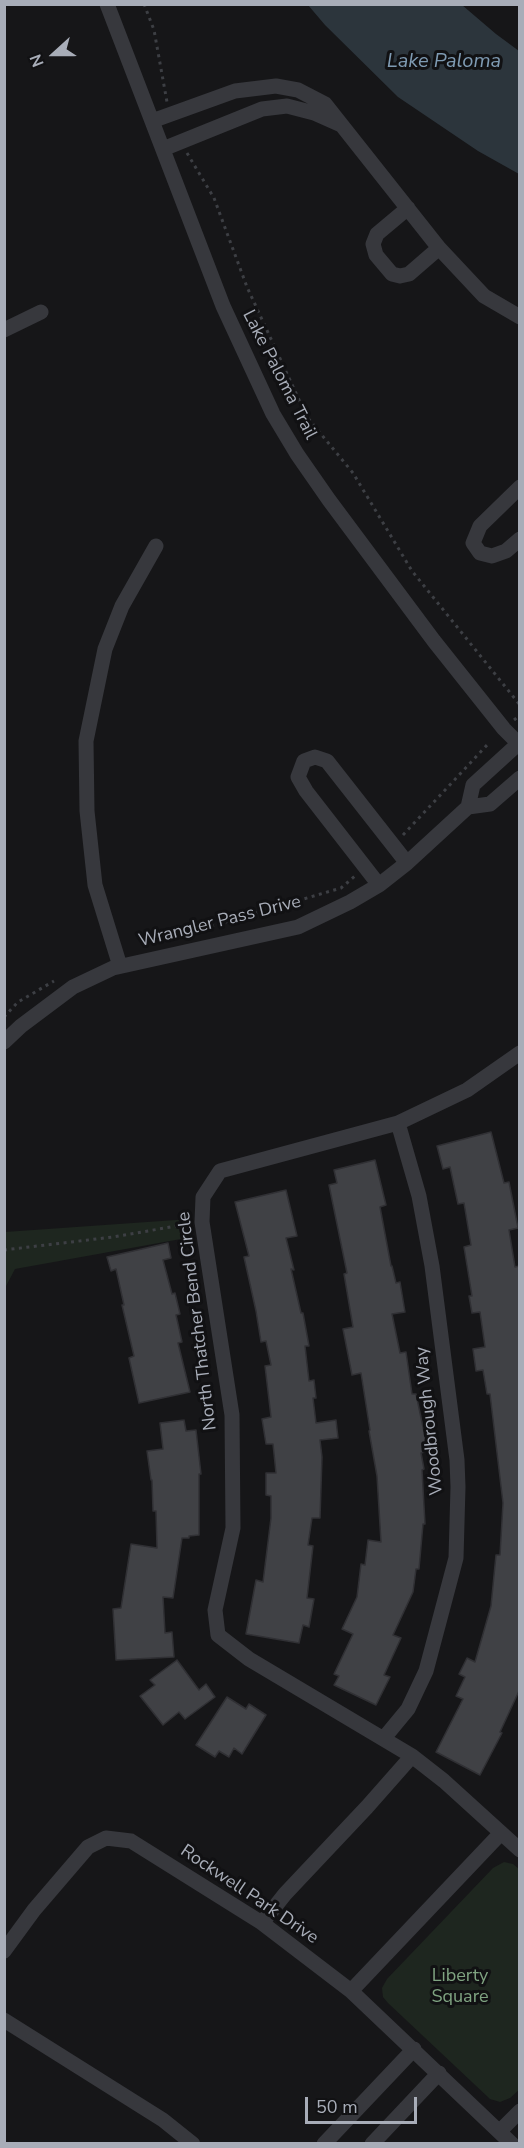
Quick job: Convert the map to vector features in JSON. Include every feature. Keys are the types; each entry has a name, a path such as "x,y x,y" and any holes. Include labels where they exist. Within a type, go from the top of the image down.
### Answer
{"street":[{"name":"Lake Paloma Trail","path":"106,4 241,347 273,414 329,500 434,641 519,745"},
{"path":"152,121 235,90 276,86 298,90 325,104 439,248 484,296 519,317"},
{"path":"163,149 262,109 287,106 315,113 344,126"},
{"path":"408,208 376,234 373,244 376,255 392,274 400,276 409,274 439,248"},
{"path":"4,330 41,312"},
{"path":"519,487 480,526 473,543 480,553 492,556 506,551 519,539"},
{"path":"120,966 95,885 87,811 86,741 105,649 122,606 156,546"},
{"name":"Wrangler Pass Drive","path":"468,807 472,785 519,745"},
{"path":"379,885 306,791 298,777 304,761 315,756 327,761 407,863"},
{"name":"Wrangler Pass Drive","path":"4,1042 21,1026 73,987 120,966 298,927 350,902 379,885 407,863 468,807 490,804 519,778"},
{"name":"North Thatcher Bend Circle","path":"384,1738 249,1659 218,1635 215,1610 232,1528 232,1415 202,1222 203,1197 220,1171 398,1124 467,1090 519,1053"},
{"name":"Woodbrough Way","path":"384,1738 408,1709 426,1671 456,1558 457,1522 457,1460 432,1266 419,1196 398,1124"},
{"path":"384,1738 444,1781 519,1850"},
{"path":"262,1923 285,1894 367,1808 412,1756"},
{"path":"351,1991 501,1833"},
{"name":"Rockwell Park Drive","path":"4,1951 34,1910 88,1846 106,1838 131,1841 262,1923 351,1991 501,2130 512,2144"},
{"path":"4,2020 163,2120 193,2144"},
{"path":"324,2144 414,2049"},
{"path":"372,2144 439,2073"},
{"path":"501,2130 519,2111"}],"path":[{"path":"144,4 154,30 170,114"},
{"path":"181,141 214,198 247,287 307,417 353,473 412,571 519,705"},
{"path":"393,846 488,744"},
{"path":"168,939 341,888 366,867"},
{"path":"4,1017 18,1002 58,979"},
{"path":"4,1250 113,1237 202,1222"}],"green space":[{"path":"190,1219 192,1237 15,1269 5,1288 5,1232"},
{"name":"Liberty Square","path":"504,1862 513,1864 519,1869 520,2089 510,2098 500,2102 490,2099 388,2003 383,1997 382,1988 387,1979 493,1868"}],"water":[{"name":"Lake Paloma","path":"308,5 462,5 519,51 519,174 478,151 398,97 325,25"}],"building":[{"path":"491,1132 504,1183 509,1182 518,1228 509,1230 515,1267 519,1266 519,1691 500,1732 502,1733 480,1775 436,1752 463,1699 456,1696 465,1677 459,1674 467,1658 475,1662 491,1606 496,1555 500,1555 503,1503 490,1394 487,1394 483,1370 476,1371 473,1349 485,1347 480,1312 472,1313 469,1296 472,1296 464,1247 471,1245 464,1203 458,1204 450,1167 443,1169 437,1146"},
{"path":"375,1160 386,1205 380,1207 391,1266 396,1283 400,1282 405,1312 392,1314 400,1353 406,1352 412,1394 416,1394 428,1451 421,1453 424,1469 422,1470 425,1524 423,1524 419,1569 416,1569 413,1592 393,1635 401,1638 384,1675 390,1677 376,1705 334,1685 339,1676 334,1674 353,1634 342,1629 357,1597 361,1564 365,1565 368,1540 381,1542 377,1476 361,1373 352,1375 343,1329 353,1327 344,1274 347,1273 329,1185 337,1183 334,1170"},
{"path":"286,1190 297,1236 286,1238 309,1346 305,1346 309,1381 314,1380 316,1398 313,1398 316,1423 336,1420 338,1438 320,1440 322,1457 320,1518 312,1518 308,1545 313,1546 307,1598 314,1599 309,1627 303,1625 299,1643 246,1634 256,1580 263,1582 271,1518 271,1496 266,1495 266,1473 276,1473 273,1444 266,1444 262,1419 271,1417 265,1366 271,1365 266,1341 261,1342 244,1257 249,1256 235,1202"},
{"path":"168,1243 171,1258 163,1260 180,1314 176,1315 182,1342 178,1343 190,1392 139,1403 129,1358 134,1356 122,1305 124,1305 116,1269 111,1271 107,1257"},
{"path":"184,1420 186,1431 196,1430 201,1474 199,1474 199,1535 182,1538 173,1598 163,1597 165,1633 172,1632 174,1657 116,1660 113,1609 121,1608 131,1544 157,1548 156,1511 153,1511 152,1480 147,1451 163,1449 160,1423"},
{"path":"177,1660 199,1690 206,1684 215,1697 185,1719 179,1712 163,1725 140,1696 155,1685 150,1680"},
{"path":"227,1697 246,1709 249,1704 266,1715 242,1754 234,1748 229,1757 219,1751 215,1757 196,1745"}]}
